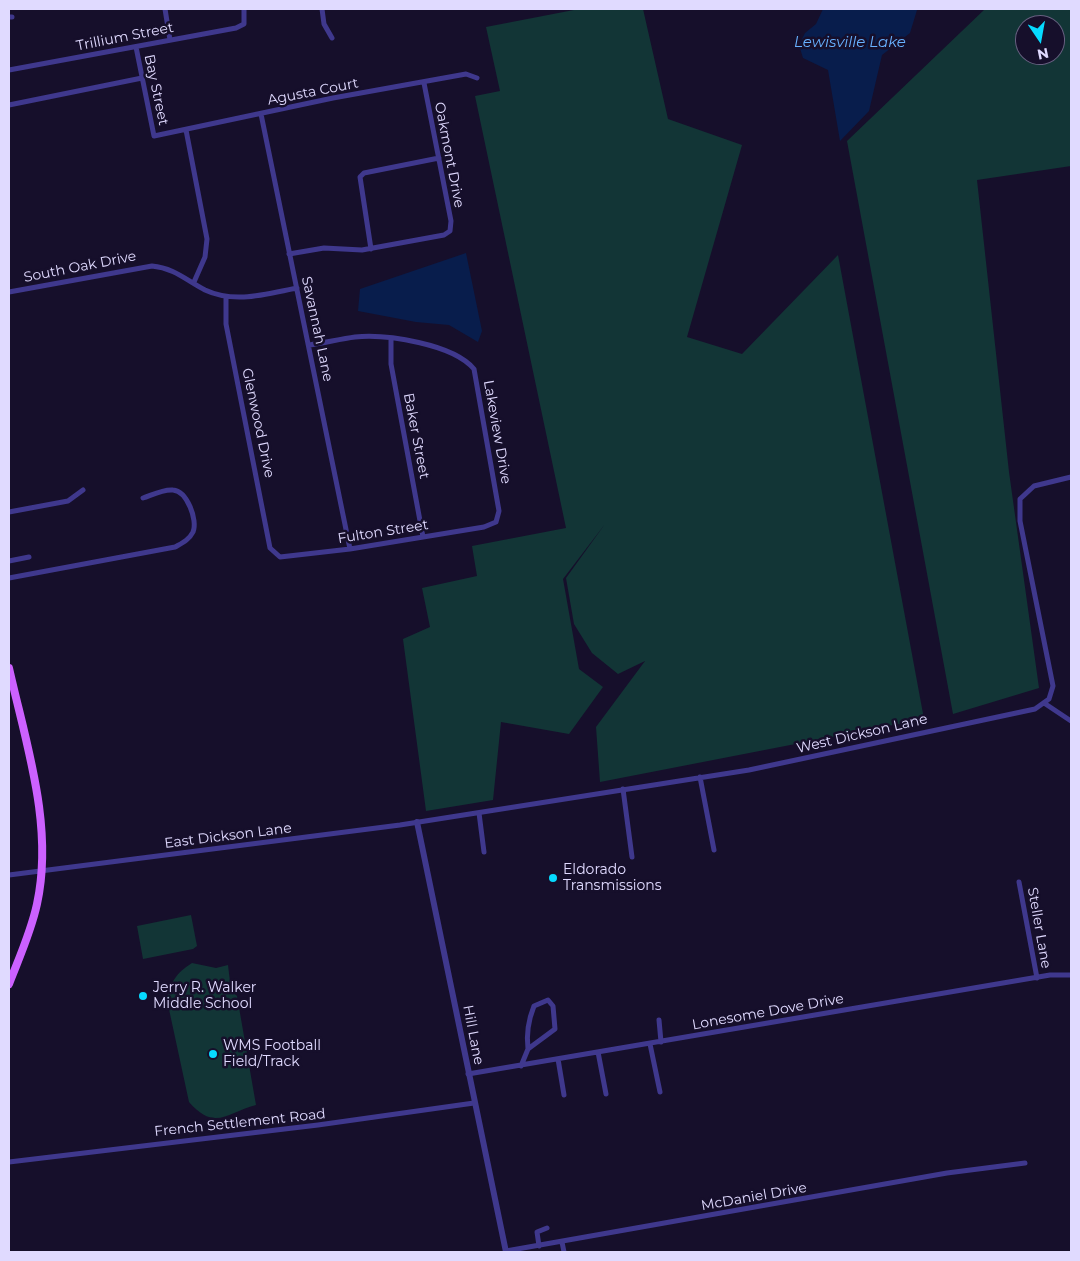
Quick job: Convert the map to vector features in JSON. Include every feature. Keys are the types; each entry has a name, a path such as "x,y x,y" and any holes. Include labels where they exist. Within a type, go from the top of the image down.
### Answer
{"main road":[{"path":"9,668 40,812 43,842 42,870 37,904 30,930 9,984"}],"street":[{"path":"165,9 170,40"},
{"name":"Trillium Street","path":"9,70 236,28 244,24 244,9"},
{"path":"322,9 324,24 332,38"},
{"name":"Bay Street","path":"136,48 154,136"},
{"name":"Agusta Court","path":"154,136 332,98 466,74 477,78"},
{"path":"9,105 142,78"},
{"name":"Oakmont Drive","path":"371,249 444,235 450,231 451,222 424,83"},
{"name":"Savannah Lane","path":"261,114 350,549"},
{"path":"186,130 207,239 205,257 194,282"},
{"path":"289,254 324,248 371,249 360,177 364,173 439,158"},
{"name":"South Oak Drive","path":"9,292 133,267 152,266 167,267 205,290 226,297 245,298 297,288"},
{"name":"Glenwood Drive","path":"226,297 226,324 270,548 274,553"},
{"name":"Lakeview Drive","path":"309,345 355,337 391,339 442,348 467,361 474,369 499,511 496,522"},
{"name":"Baker Street","path":"391,339 391,364 423,537"},
{"path":"1071,477 1034,486 1024,493 1020,499 1019,508 1022,534 1052,674 1053,692 1044,704 1071,721"},
{"path":"9,512 68,501 83,490"},
{"path":"9,578 175,547 187,541 194,531 194,521 190,508 182,494 175,490 165,490 143,498"},
{"name":"Fulton Street","path":"274,553 280,557 350,549 484,527 496,522"},
{"path":"9,561 29,557"},
{"name":"West Dickson Lane","path":"417,822 825,755 953,725 1017,714 1044,704"},
{"path":"700,777 714,850"},
{"path":"623,789 632,856"},
{"path":"479,813 484,852"},
{"name":"East Dickson Lane","path":"9,875 417,822"},
{"name":"Hill Lane","path":"417,822 506,1252"},
{"name":"Steller Lane","path":"1019,882 1037,978"},
{"name":"Lonesome Dove Drive","path":"468,1074 1037,978 1071,975"},
{"path":"521,1066 528,1049 527,1027 534,1006 540,1002 551,1002 555,1029 528,1049"},
{"path":"659,1020 661,1042"},
{"path":"650,1044 660,1092"},
{"path":"598,1052 606,1094"},
{"path":"558,1059 564,1095"},
{"name":"French Settlement Road","path":"9,1162 318,1126 474,1103"},
{"name":"McDaniel Drive","path":"506,1252 947,1173 1025,1163"},
{"path":"539,1246 537,1232 547,1228"},
{"path":"562,1242 564,1252"}],"green space":[{"path":"579,9 643,9 668,119 742,145 687,337 742,354 838,255 924,719 600,782 596,727 645,661 618,674 592,653 574,624 566,578 605,524 563,579 579,669 603,687 569,734 501,722 493,800 426,811 403,639 430,627 422,588 477,576 472,546 566,528 475,96 500,91 486,27"},
{"path":"985,9 1071,9 1071,166 977,180 1009,472 1039,688 953,714 847,141"},
{"path":"191,915 197,946 193,949 143,959 137,926"},
{"name":"WMS Football Field/Track","path":"192,963 216,968 228,965 231,990 237,996 256,1105 222,1117 206,1116 189,1102 167,1000 175,979"}],"water":[{"name":"Lewisville Lake","path":"823,9 923,9 917,10 910,33 882,55 869,111 840,141 828,70 803,58 799,45 805,33 816,24"},
{"path":"466,253 482,331 478,342 449,325 416,322 358,311 360,289"}],"place":[{"name":"Eldorado Transmissions","path":"553,878"},
{"name":"Jerry R. Walker Middle School","path":"143,996"},
{"name":"WMS Football Field/Track","path":"213,1054"}]}
